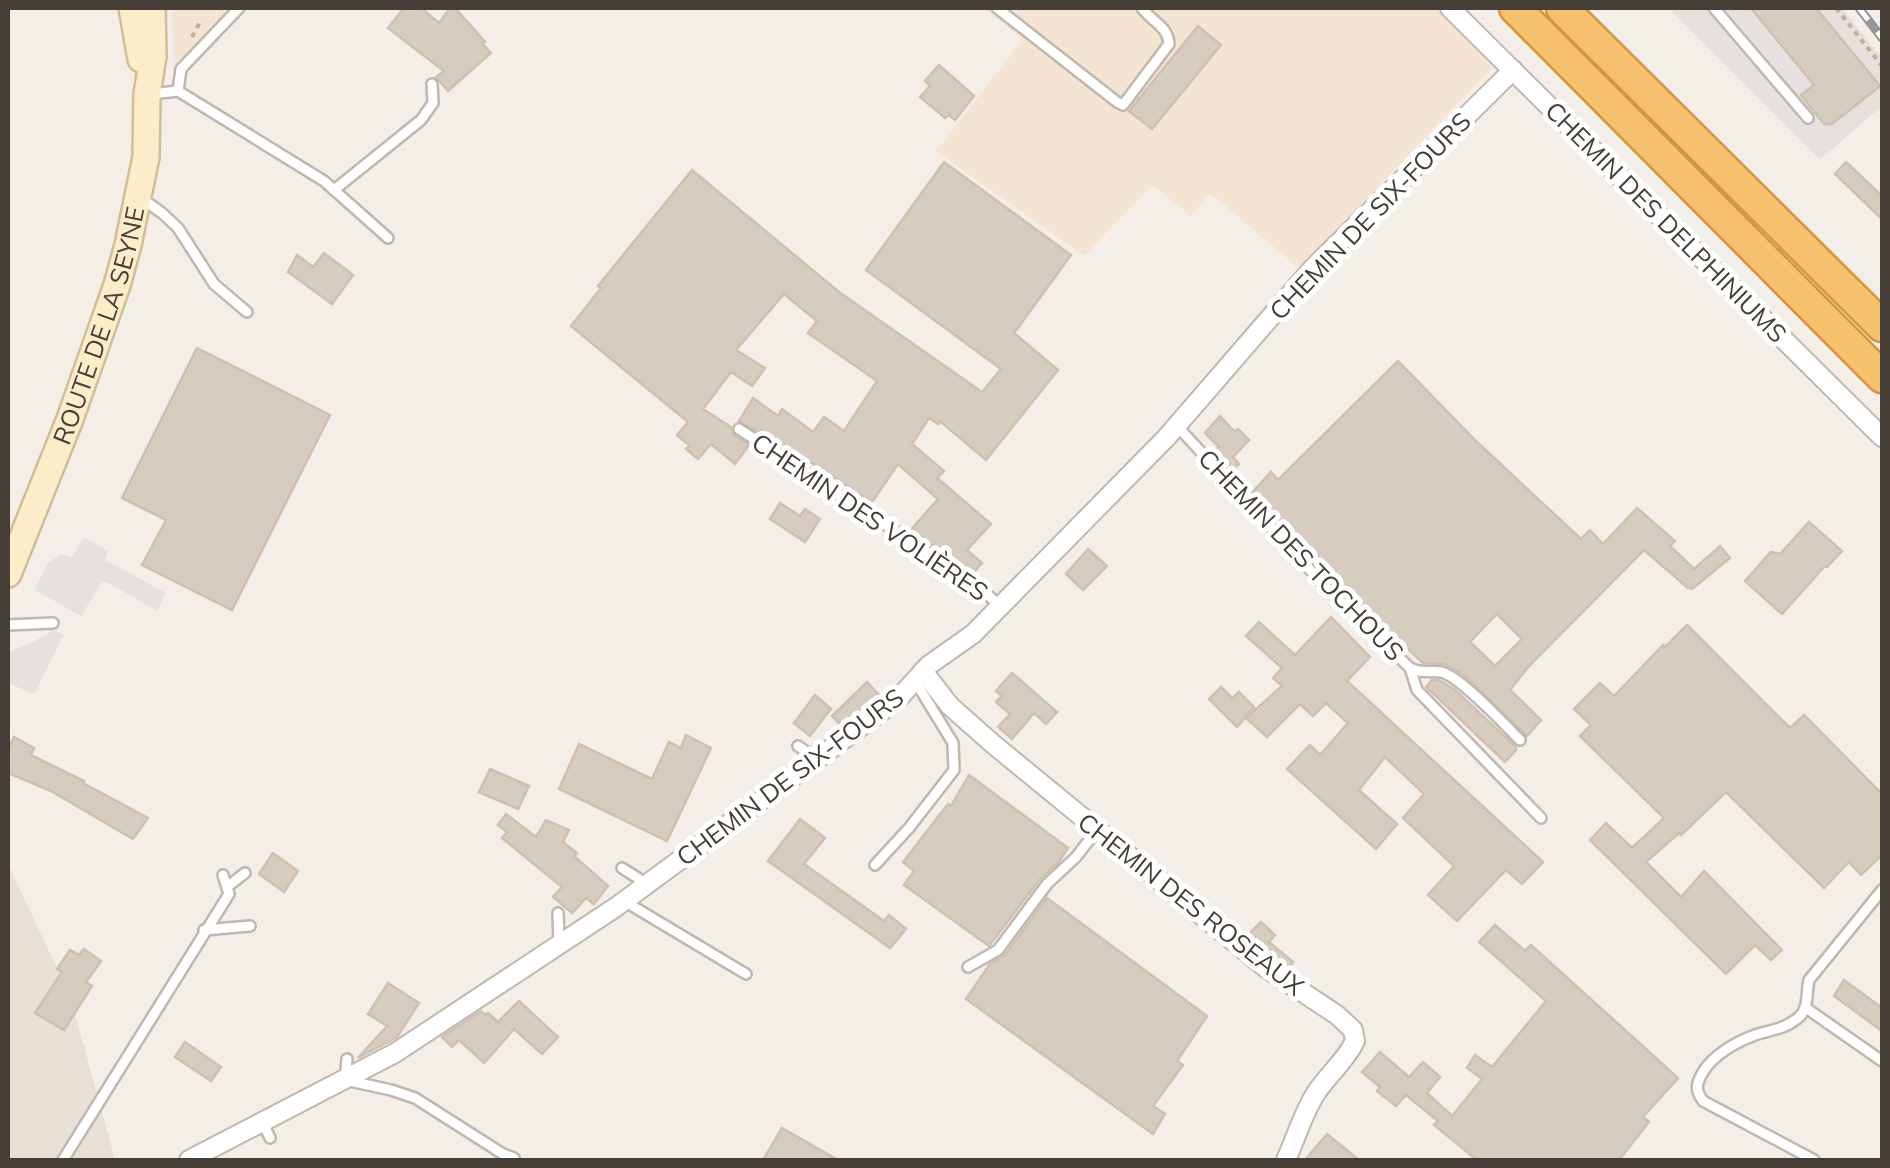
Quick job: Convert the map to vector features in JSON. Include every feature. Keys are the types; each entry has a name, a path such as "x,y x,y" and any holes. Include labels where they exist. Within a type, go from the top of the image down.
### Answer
{"highway":[{"path":"1515,8 1882,377"},
{"path":"1562,8 1882,326"}],"main road":[{"name":"ROUTE DE LA SEYNE","path":"132,8 148,94"},
{"name":"ROUTE DE LA SEYNE","path":"10,562 44,490 117,285 146,157 152,8"}],"street":[{"name":"CHEMIN DES DELPHINIUMS","path":"1450,8 1882,437"},
{"name":"CHEMIN DE SIX-FOURS","path":"189,1160 266,1131 344,1080 496,992 897,700 919,676 973,634 1177,426 1313,268 1513,70"},
{"name":"CHEMIN DES ROSEAUX","path":"919,676 1097,830 1266,968 1353,1030 1356,1041 1313,1098 1286,1160"}],"lane":[{"path":"178,90 180,70 240,8"},
{"path":"997,8 1123,105 1169,44 1168,36 1142,8"},
{"path":"1714,8 1808,118"},
{"path":"334,190 420,120 434,103 432,84"},
{"path":"148,94 178,90 324,180 388,238"},
{"path":"139,197 178,228 214,284 248,312"},
{"name":"CHEMIN DES TOCHOUS","path":"1177,426 1326,586 1410,668 1417,690 1541,818"},
{"name":"CHEMIN DES VOLIÈRES","path":"738,429 900,531 976,584 1000,606"},
{"path":"8,626 52,623"},
{"path":"1410,668 1418,673 1442,672 1490,707 1520,740"},
{"path":"876,865 954,770 953,743 919,676"},
{"path":"798,746 817,759"},
{"path":"968,968 998,950 1047,884 1097,830"},
{"path":"622,868 648,884"},
{"path":"227,887 245,873"},
{"path":"63,1160 229,894 223,874"},
{"path":"1814,1160 1703,1100 1696,1086 1705,1068 1724,1051 1751,1036 1788,1026 1802,1015 1809,980 1882,890"},
{"path":"624,901 746,974"},
{"path":"558,913 559,945"},
{"path":"204,930 250,926"},
{"path":"1806,1008 1882,1061"},
{"path":"347,1058 344,1080 414,1098 514,1158"}],"path":[{"path":"1836,8 1882,66"}],"shaded area":[{"path":"171,8 231,8 175,64"},
{"path":"983,8 1437,8 1492,68 1299,268 1210,193 1191,216 1152,185 1084,256 936,151 1023,39"},
{"path":"1669,8 1842,8 1882,58 1882,106 1820,159"},
{"path":"1669,8 1751,8 1814,85 1801,96 1843,140 1820,159"},
{"path":"84,537 108,551 105,560 166,593 157,611 107,582 102,582 81,616 35,590 47,564 61,554 72,557"},
{"path":"53,630 64,634 34,694 8,683 8,652"},
{"path":"8,864 70,996 115,1160 8,1160"}],"building":[{"path":"404,8 421,8 439,23 450,8 455,8 491,53 448,91 436,77 444,71 388,28"},
{"path":"1751,8 1816,8 1880,86 1832,124 1824,124 1801,95 1814,85"},
{"path":"1198,26 1221,45 1152,129 1129,111"},
{"path":"939,65 974,96 955,120 949,115 945,118 920,97 930,86 925,81"},
{"path":"944,162 1071,255 1014,333 1058,370 986,460 940,421 938,424 929,418 912,444 944,471 937,478 991,524 967,550 982,563 973,573 910,531 938,499 898,464 872,502 761,430 739,421 753,398 778,416 782,409 813,432 824,417 844,431 877,381 808,333 817,321 784,294 736,350 765,368 752,386 731,372 703,409 731,427 734,435 749,445 735,464 711,444 698,459 686,449 690,446 677,435 688,422 571,326 601,288 598,286 692,170 839,292 982,392 1001,369 866,270"},
{"path":"1846,162 1882,196 1882,219 1835,174"},
{"path":"324,253 353,275 332,304 288,272 297,255 313,267"},
{"path":"197,348 330,415 232,610 142,565 166,520 122,498"},
{"path":"1398,361 1478,443 1581,539 1590,530 1603,544 1637,508 1675,541 1670,546 1694,569 1720,546 1730,558 1692,589 1644,550 1510,690 1541,720 1527,736 1464,675 1444,664 1423,663 1338,583 1341,580 1252,493 1271,472 1278,480","holes":["1497,614 1522,639 1495,666 1470,642"]},
{"path":"1220,416 1249,440 1233,457 1239,464 1231,472 1213,453 1219,447 1205,433"},
{"path":"780,503 800,516 805,509 820,519 805,542 770,519"},
{"path":"1809,522 1842,551 1782,614 1745,581 1771,552 1780,554"},
{"path":"1088,549 1107,566 1083,590 1066,574"},
{"path":"1331,617 1370,657 1347,681 1543,862 1522,884 1506,870 1457,921 1428,895 1454,866 1403,818 1424,794 1385,757 1359,790 1397,824 1376,849 1287,769 1310,745 1320,755 1348,723 1326,703 1313,716 1300,704 1267,737 1246,718 1282,686 1273,678 1282,668 1246,636 1259,622 1295,655"},
{"path":"1687,625 1790,728 1804,715 1882,794 1882,855 1861,875 1849,862 1824,888 1726,792 1646,862 1681,897 1704,871 1782,950 1771,960 1755,945 1726,974 1590,840 1606,823 1632,848 1664,818 1580,736 1591,725 1574,709 1600,683 1614,696"},
{"path":"1012,673 1057,712 1046,724 1034,713 1012,739 998,727 1010,714 996,702 1002,696 996,691"},
{"path":"1432,680 1454,689 1516,747 1505,762 1426,687"},
{"path":"867,682 879,695 841,725 832,716"},
{"path":"1221,687 1232,698 1239,692 1254,707 1237,727 1209,699"},
{"path":"815,695 831,709 810,736 794,723"},
{"path":"686,735 711,748 667,841 559,789 579,744 652,779 669,742 681,748"},
{"path":"14,737 34,748 31,755 148,818 133,839 51,791 8,773 8,750"},
{"path":"490,769 529,786 518,809 479,792"},
{"path":"969,775 1068,848 989,946 904,885 914,871 903,862 948,804 951,806"},
{"path":"506,814 536,837 546,820 569,830 563,842 608,886 594,904 586,898 572,913 553,897 562,887 502,838 507,832 498,825"},
{"path":"800,819 825,838 804,864 884,921 889,915 906,929 890,948 768,861"},
{"path":"273,853 298,871 284,892 259,874"},
{"path":"1047,898 1207,1016 1177,1061 1183,1065 1153,1106 1165,1114 1153,1134 966,999 990,964 1005,955"},
{"path":"1261,922 1275,935 1269,942 1293,962 1288,968 1247,936"},
{"path":"1495,925 1525,951 1531,945 1678,1078 1643,1117 1649,1122 1619,1160 1477,1160 1434,1125 1438,1121 1406,1095 1396,1106 1362,1072 1380,1052 1409,1077 1423,1062 1440,1077 1427,1093 1452,1116 1482,1079 1467,1068 1475,1055 1492,1067 1546,1001 1479,942"},
{"path":"84,949 101,961 86,982 92,986 64,1030 35,1013 62,972 57,969 70,950 79,955"},
{"path":"1844,980 1882,1008 1882,1031 1834,996"},
{"path":"388,983 419,1003 397,1037 358,1058 387,1026 368,1014"},
{"path":"519,1001 558,1037 542,1054 514,1029 484,1063 459,1040 452,1047 442,1037 481,1011 498,1022"},
{"path":"185,1042 221,1067 211,1081 175,1057"},
{"path":"782,1128 838,1160 763,1160"},
{"path":"1327,1134 1359,1160 1305,1160"}],"railway":[{"path":"1859,8 1882,38"}]}
